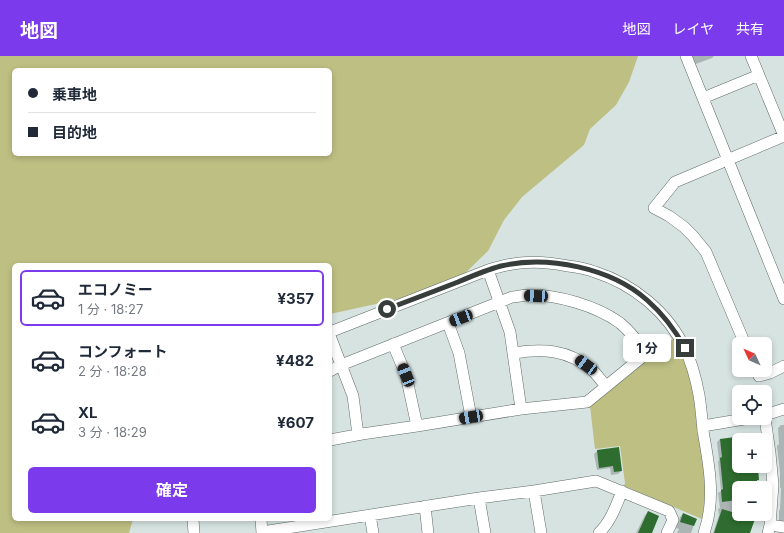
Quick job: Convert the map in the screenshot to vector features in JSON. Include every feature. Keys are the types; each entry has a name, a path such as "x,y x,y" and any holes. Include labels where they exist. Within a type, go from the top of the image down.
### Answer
{"street":[{"path":"686,56 784,299"},
{"path":"742,337 706,252 684,227 669,216 654,208 675,182 784,136 751,56"},
{"path":"703,98 759,75"},
{"path":"332,331 488,270 520,262 557,264 594,271 612,278 647,300 660,314 675,332 685,348 694,369 699,395 711,487 709,511 704,533"},
{"path":"488,270 510,332 521,409"},
{"path":"332,370 512,297 528,295 551,297 585,304 606,314 621,324 647,352 587,402 521,409 332,440"},
{"path":"448,323 459,353 471,417"},
{"path":"332,341 353,396 358,435"},
{"path":"393,344 406,375 417,426"},
{"path":"514,353 545,350 562,354 578,360 592,370 606,386"},
{"path":"772,372 784,366"},
{"path":"772,414 784,409"},
{"path":"703,426 732,421"},
{"path":"766,425 773,485 769,529 784,527"},
{"path":"261,521 262,532 299,529 425,506 596,481 669,511 673,520 666,533"},
{"path":"534,491 541,533"},
{"path":"599,533 605,527 613,513 622,491"},
{"path":"479,498 485,533"},
{"path":"425,506 428,533"},
{"path":"370,515 373,533"},
{"path":"193,521 194,533"}],"green space":[{"path":"0,56 638,56 629,82 616,105 590,129 584,145 522,197 504,220 488,251 458,280 426,293 332,314 332,263 12,263 12,521 132,521 129,533 0,533"},
{"path":"673,339 689,372 695,396 706,478 706,494 702,519 624,486 625,483 620,446 595,449 590,406"}],"building":[{"path":"732,437 732,473 758,473 759,480 732,481 732,501 722,502 721,490 723,489 720,458 722,457 720,439"},
{"path":"619,447 622,471 614,472 613,466 599,468 597,450"},
{"path":"722,509 732,512 732,521 754,521 750,533 714,533"},
{"path":"648,511 659,516 652,533 638,533"},
{"path":"683,513 697,519 694,526 680,522"}],"route":[{"path":"387,309 500,266 520,262 557,264 594,271 612,278 628,287 647,300 675,332 685,348"}]}
